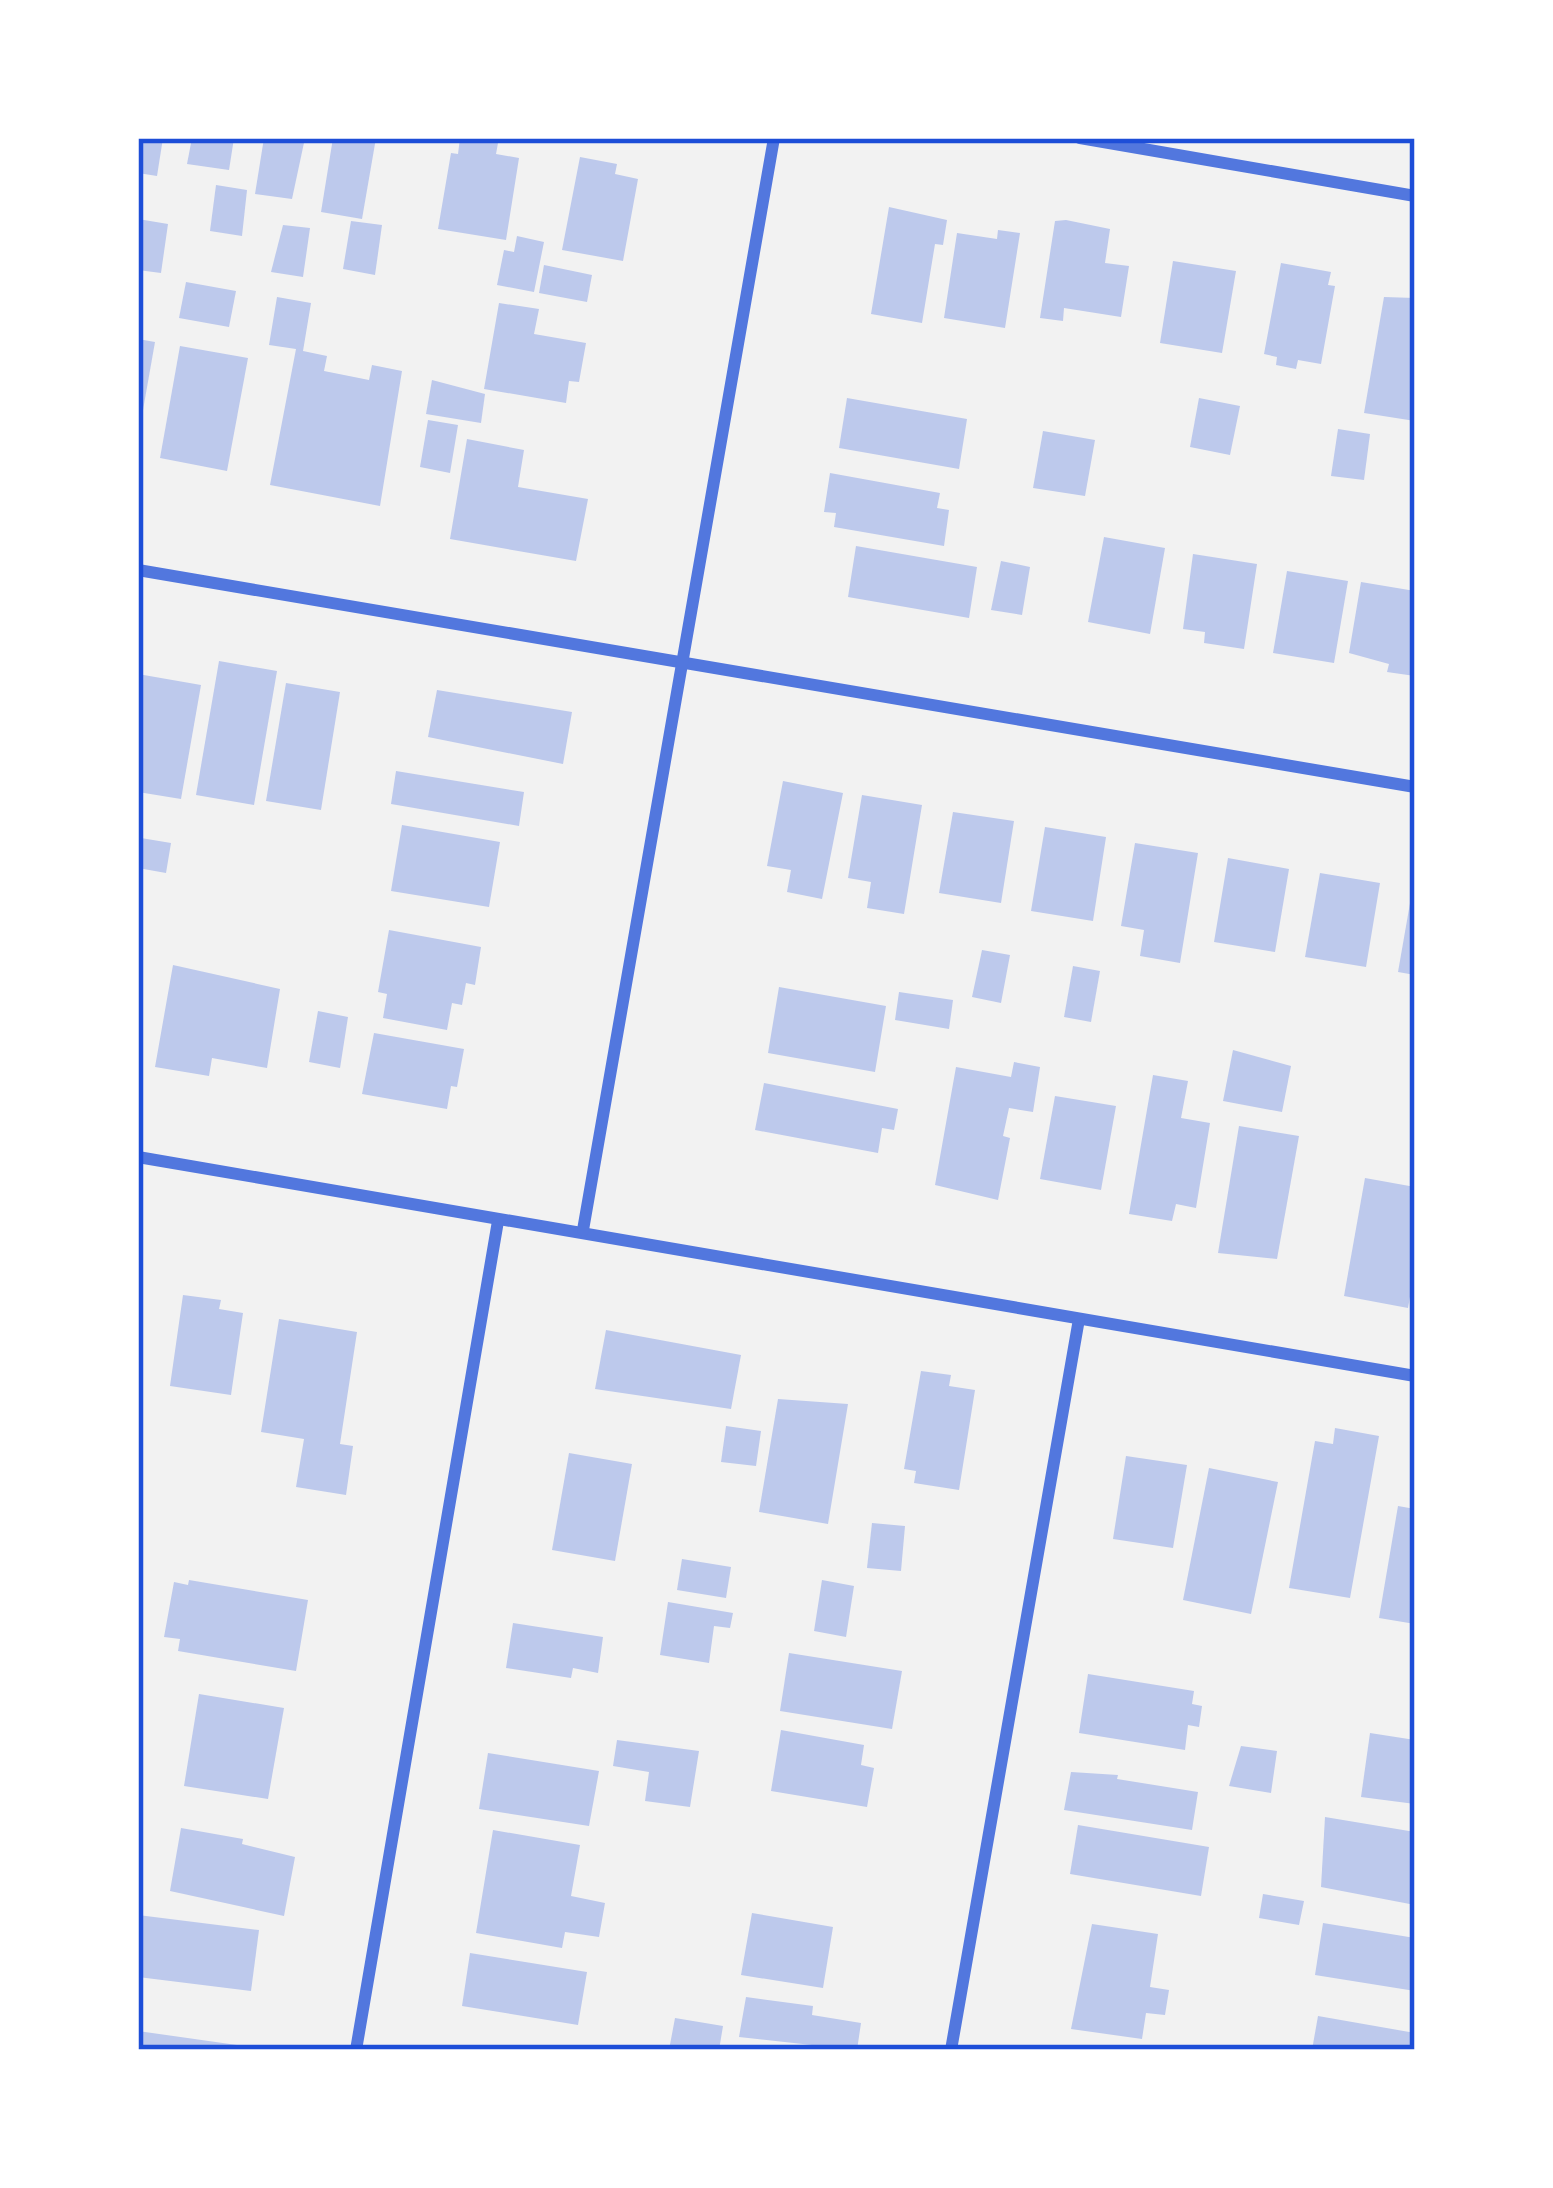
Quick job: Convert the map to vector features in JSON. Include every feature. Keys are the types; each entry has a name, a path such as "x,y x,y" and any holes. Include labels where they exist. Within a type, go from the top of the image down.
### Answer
{"street":[{"path":"583,1231 774,138"},
{"path":"1080,138 1415,196"},
{"path":"138,570 1415,787"},
{"path":"138,1157 1415,1376"},
{"path":"356,2050 497,1221"},
{"path":"951,2050 1079,1319"}],"building":[{"path":"138,138 163,138 157,176 138,173"},
{"path":"192,138 234,138 229,170 187,164"},
{"path":"264,138 305,138 292,199 255,194"},
{"path":"333,138 376,138 362,219 321,212"},
{"path":"460,138 498,143 496,154 519,158 506,240 438,229 451,153 458,154"},
{"path":"580,157 617,164 615,174 638,179 623,261 562,250"},
{"path":"216,185 247,190 242,236 210,231"},
{"path":"889,207 947,220 943,245 935,244 922,323 871,314"},
{"path":"138,219 168,224 161,273 138,270"},
{"path":"351,221 382,225 375,275 343,269"},
{"path":"1055,221 1110,229 1105,263 1129,266 1121,317 1064,308 1063,321 1040,318"},
{"path":"283,225 310,228 303,277 271,272"},
{"path":"998,230 1020,233 1005,328 944,318 957,233 997,239"},
{"path":"517,236 544,242 534,292 497,285 504,250 514,252"},
{"path":"1173,261 1236,271 1222,353 1160,343"},
{"path":"1281,263 1331,272 1328,285 1335,286 1321,364 1298,360 1296,369 1276,365 1277,357 1264,354"},
{"path":"544,265 592,275 587,302 539,293"},
{"path":"186,282 236,291 229,327 179,318"},
{"path":"277,297 311,303 303,351 327,356 324,371 369,380 372,365 402,371 380,506 270,485 296,349 269,345"},
{"path":"1384,297 1415,298 1415,421 1364,413"},
{"path":"499,303 539,309 534,334 586,343 579,382 569,381 566,403 484,389"},
{"path":"138,339 155,342 140,427 138,427"},
{"path":"180,346 248,358 227,471 160,458"},
{"path":"432,380 485,394 481,423 426,414"},
{"path":"847,398 967,419 959,469 839,448"},
{"path":"1199,398 1240,406 1230,455 1190,447"},
{"path":"428,420 458,425 450,473 420,467"},
{"path":"1338,429 1370,434 1364,480 1331,476"},
{"path":"1043,431 1095,440 1085,496 1033,488"},
{"path":"467,439 524,450 518,487 588,499 576,561 450,539"},
{"path":"830,473 940,493 937,508 949,510 944,546 834,527 836,513 824,512"},
{"path":"1104,537 1165,548 1150,634 1088,622"},
{"path":"856,546 977,567 969,618 848,597"},
{"path":"1193,554 1257,564 1244,649 1204,643 1205,632 1183,629"},
{"path":"1001,561 1030,567 1022,615 991,610"},
{"path":"1287,571 1348,581 1334,663 1273,653"},
{"path":"1361,582 1415,591 1415,676 1387,672 1389,664 1349,653"},
{"path":"219,661 277,671 254,805 196,795"},
{"path":"138,674 201,685 181,799 138,792"},
{"path":"286,683 340,692 321,810 266,801"},
{"path":"437,690 572,712 563,764 428,737"},
{"path":"396,771 524,792 519,826 391,804"},
{"path":"783,781 843,793 822,899 787,892 791,870 767,866"},
{"path":"862,795 922,805 904,914 867,908 871,882 848,878"},
{"path":"953,812 1014,821 1001,903 939,893"},
{"path":"402,825 500,842 489,907 391,891"},
{"path":"1045,827 1106,837 1093,921 1031,911"},
{"path":"141,838 171,843 166,873 138,868"},
{"path":"1135,843 1198,853 1180,963 1140,956 1144,930 1121,926"},
{"path":"1228,858 1289,869 1275,952 1214,942"},
{"path":"1320,873 1380,883 1366,967 1305,957"},
{"path":"1415,886 1415,975 1398,972"},
{"path":"389,930 481,947 475,985 466,983 462,1005 452,1003 447,1030 383,1018 387,994 378,992"},
{"path":"982,950 1010,955 1001,1003 972,997"},
{"path":"173,965 280,989 267,1068 212,1058 209,1076 155,1067"},
{"path":"1073,966 1100,971 1091,1022 1064,1017"},
{"path":"779,987 886,1006 875,1072 768,1053"},
{"path":"899,992 953,1000 949,1029 895,1020"},
{"path":"318,1011 348,1017 340,1068 309,1062"},
{"path":"374,1033 464,1049 457,1087 451,1086 447,1109 362,1094"},
{"path":"1233,1050 1291,1066 1282,1112 1223,1101"},
{"path":"1014,1062 1040,1067 1033,1112 1009,1108 1003,1136 1010,1138 998,1200 935,1185 956,1067 1011,1077"},
{"path":"1153,1075 1188,1081 1181,1118 1210,1123 1196,1208 1176,1204 1172,1221 1129,1214"},
{"path":"764,1083 898,1109 894,1130 882,1128 878,1153 755,1130"},
{"path":"1055,1096 1116,1106 1101,1190 1040,1179"},
{"path":"1239,1126 1299,1136 1277,1259 1218,1253"},
{"path":"1365,1178 1415,1187 1415,1268 1408,1308 1344,1296"},
{"path":"183,1295 221,1300 219,1309 243,1313 231,1395 170,1386"},
{"path":"279,1319 357,1332 340,1444 353,1446 346,1495 296,1487 304,1439 261,1432"},
{"path":"606,1330 741,1355 731,1409 595,1389"},
{"path":"921,1371 951,1375 949,1386 975,1390 959,1490 914,1483 916,1471 904,1469"},
{"path":"778,1399 848,1404 828,1524 759,1512"},
{"path":"726,1426 761,1431 756,1466 721,1462"},
{"path":"1335,1428 1379,1436 1350,1598 1289,1588 1315,1441 1333,1444"},
{"path":"569,1453 632,1464 615,1561 552,1550"},
{"path":"1126,1456 1187,1465 1173,1548 1113,1539"},
{"path":"1209,1468 1278,1482 1251,1614 1183,1600"},
{"path":"1398,1506 1415,1509 1415,1624 1379,1618"},
{"path":"872,1523 905,1526 901,1571 867,1568"},
{"path":"682,1559 731,1567 726,1598 677,1590"},
{"path":"189,1580 308,1600 296,1671 178,1651 180,1639 164,1637 174,1582 188,1585"},
{"path":"822,1580 854,1586 846,1637 814,1631"},
{"path":"668,1602 733,1613 730,1628 714,1626 709,1663 660,1655"},
{"path":"513,1623 603,1637 598,1673 573,1668 571,1678 506,1668"},
{"path":"789,1653 902,1671 892,1729 780,1711"},
{"path":"1088,1674 1194,1691 1192,1704 1202,1706 1199,1727 1188,1725 1185,1750 1079,1733"},
{"path":"199,1694 284,1708 268,1799 184,1786"},
{"path":"781,1730 864,1745 861,1765 874,1768 867,1807 771,1791"},
{"path":"1370,1733 1415,1740 1415,1804 1361,1797"},
{"path":"617,1740 699,1751 690,1807 645,1801 649,1772 613,1766"},
{"path":"1241,1746 1277,1751 1271,1793 1229,1786"},
{"path":"488,1753 599,1771 589,1826 479,1809"},
{"path":"1071,1772 1118,1775 1117,1779 1198,1792 1192,1830 1064,1810"},
{"path":"1325,1817 1415,1832 1415,1905 1321,1887"},
{"path":"1078,1825 1209,1847 1201,1896 1070,1874"},
{"path":"181,1828 243,1839 242,1844 295,1857 284,1916 170,1891"},
{"path":"493,1830 580,1845 571,1896 605,1903 599,1937 565,1932 562,1948 476,1933"},
{"path":"1263,1894 1304,1901 1299,1925 1259,1918"},
{"path":"752,1913 833,1927 823,1988 741,1975"},
{"path":"138,1915 259,1930 251,1991 138,1977"},
{"path":"1323,1923 1415,1938 1415,1991 1315,1975"},
{"path":"1092,1924 1158,1934 1150,1987 1169,1990 1165,2015 1146,2013 1142,2039 1071,2029"},
{"path":"470,1953 587,1972 578,2025 462,2006"},
{"path":"746,1997 813,2006 812,2015 861,2023 857,2050 739,2037"},
{"path":"1318,2016 1415,2033 1415,2050 1312,2050"},
{"path":"675,2018 723,2026 719,2050 669,2050"},
{"path":"138,2031 251,2047 251,2050 138,2050"}]}
